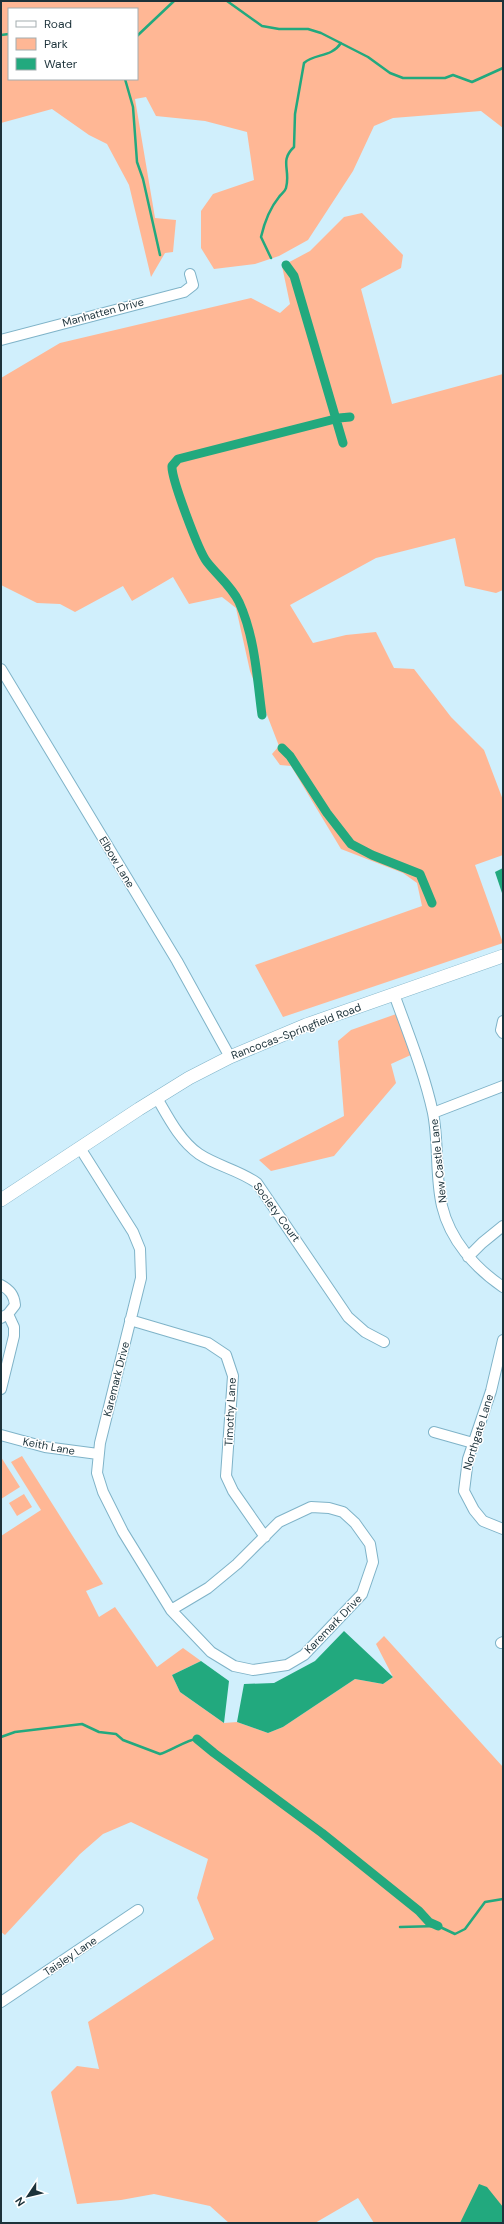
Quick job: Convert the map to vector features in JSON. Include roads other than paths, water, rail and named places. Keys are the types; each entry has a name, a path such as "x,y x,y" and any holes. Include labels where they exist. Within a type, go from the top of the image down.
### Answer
{"main road":[{"name":"Rancocas-Springfield Road","path":"1,1200 157,1098 230,1057 306,1025 503,956"}],"street":[{"name":"Manhatten Drive","path":"1,340 184,292 193,285 190,274"},
{"name":"Elbow Lane","path":"1,669 177,961 230,1057"},
{"name":"New Castle Lane","path":"394,994 433,1113 442,1206 450,1229 468,1257 478,1268 503,1287"},
{"path":"503,1021 501,1030 503,1034"},
{"path":"433,1113 503,1086"},
{"name":"Society Court","path":"157,1098 175,1128 193,1149 206,1158 241,1172 257,1183 348,1317 365,1332 384,1342"},
{"name":"Karemark Drive","path":"80,1148 133,1232 140,1249 141,1278 98,1454 97,1473 103,1492 123,1532 171,1610 212,1652 234,1666 253,1670 287,1665 304,1656 362,1594 373,1562 370,1544 355,1523 343,1512 329,1508 311,1507 279,1522 237,1564 208,1588 171,1610"},
{"path":"468,1257 503,1226"},
{"path":"1,1285 10,1290 14,1298 15,1305 5,1316 14,1327 14,1336 1,1388"},
{"name":"Timothy Lane","path":"130,1320 208,1342 226,1355 233,1376 226,1476 233,1491 265,1536"},
{"name":"Northgate Lane","path":"503,1340 491,1391 466,1468 464,1491 474,1510 483,1521 503,1529"},
{"path":"434,1432 473,1443"},
{"name":"Keith Lane","path":"1,1436 46,1447 98,1454"},
{"name":"Taisley Lane","path":"1,2002 138,1910"}],"water":[{"path":"503,868 503,896 495,872"},
{"path":"344,1631 393,1677 383,1684 355,1679 283,1727 268,1733 237,1722 244,1684 274,1683 315,1661"},
{"path":"201,1661 229,1681 224,1723 180,1692 172,1675"},
{"path":"479,2184 487,2187 503,2207 503,2223 460,2223"}],"waterway":[{"path":"138,35 174,1"},
{"path":"227,1 262,26 279,29 308,29 321,33 368,57 390,73 403,78 445,78 453,75 472,82 503,68"},
{"path":"1,35 8,34"},
{"path":"271,258 261,237 270,211 286,188 286,161 294,147 295,114 304,63 308,60 333,51 341,43"},
{"path":"125,80 133,107 137,162 143,179 160,255"},
{"path":"286,265 294,276 343,443"},
{"path":"262,715 255,658 249,629 244,615 233,591 207,562 203,555 192,530 176,485 172,466 178,459 339,418 350,417"},
{"path":"282,748 290,756 327,813 351,844 372,855 420,874 432,903"},
{"path":"1,1737 15,1732 82,1724 99,1732 116,1734 123,1740 160,1754 197,1739"},
{"path":"197,1739 322,1833 419,1911 429,1922 438,1926"},
{"path":"400,1927 438,1926 455,1934 465,1929 485,1902 503,1899"}]}
